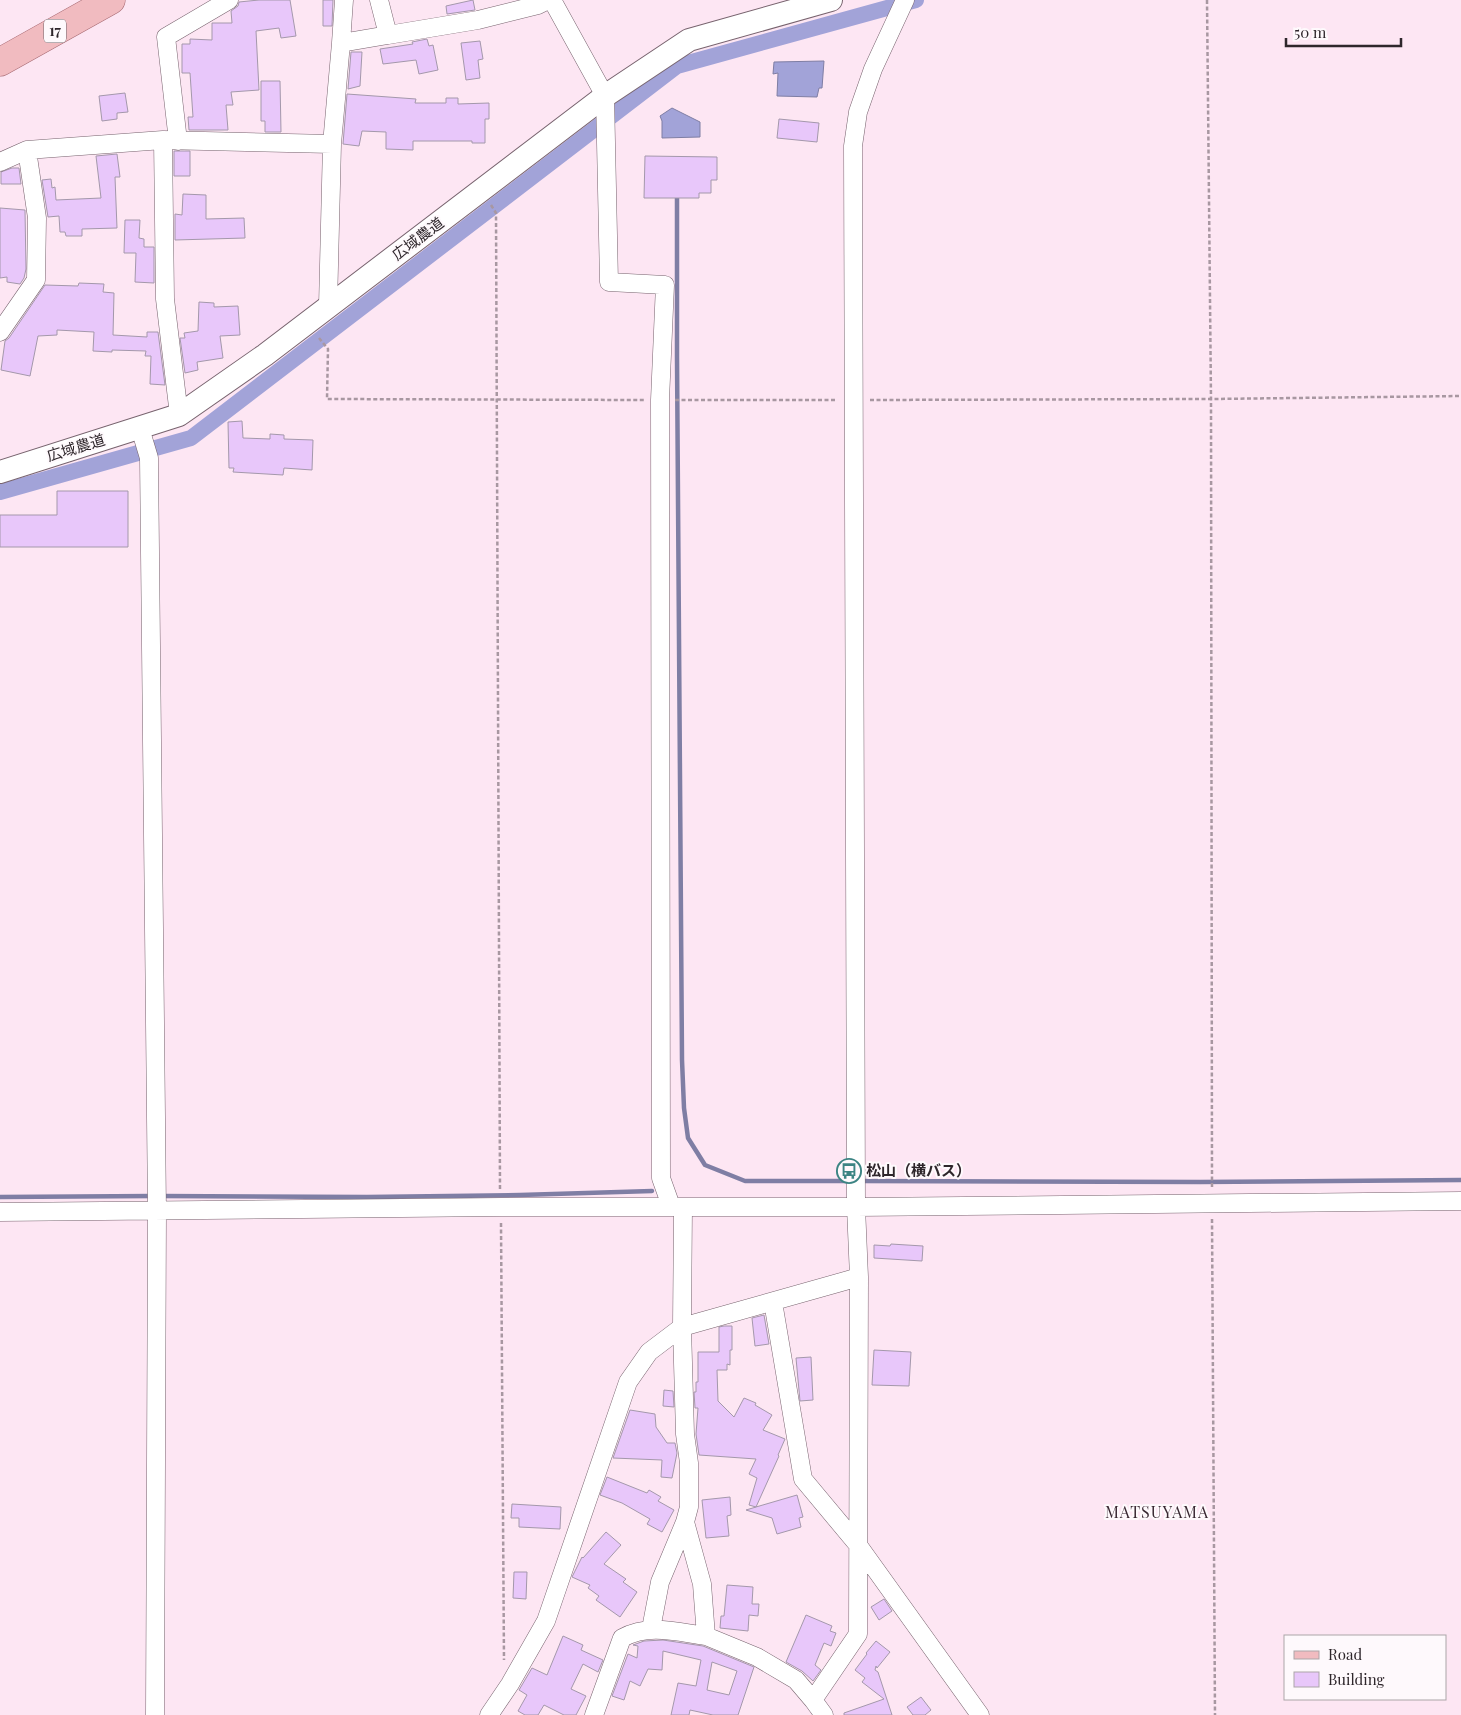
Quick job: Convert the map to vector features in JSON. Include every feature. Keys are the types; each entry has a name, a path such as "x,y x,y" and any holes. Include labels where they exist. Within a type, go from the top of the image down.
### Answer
{"main road":[{"name":"17","path":"0,62 111,0"}],"street":[{"path":"179,415 165,299 170,140 166,37 229,0"},
{"path":"328,306 332,144 344,0"},
{"path":"378,0 388,35"},
{"path":"341,43 478,20 538,5 550,0 605,96 609,282 665,285 660,400 661,1178 677,1206 685,1434 690,1464 689,1507 685,1522 660,1582 651,1629"},
{"name":"広域農道","path":"0,472 179,415 265,355 605,96 689,40 831,0"},
{"path":"813,1700 858,1634 860,1277 856,1207 852,400 853,146 858,112 873,69 904,0"},
{"path":"0,162 27,150 170,140 332,144"},
{"path":"0,332 36,280 37,218 27,150"},
{"path":"140,428 149,458 157,1211 155,1715"},
{"path":"0,1212 1461,1201"},
{"path":"489,1715 510,1684 546,1621 628,1382 649,1352 682,1327 860,1277"},
{"path":"773,1302 803,1479 858,1545 980,1715"},
{"path":"685,1522 702,1584 706,1636"},
{"path":"594,1715 622,1638 634,1631 651,1629 706,1636 757,1657 796,1680 824,1715"}],"path":[{"path":"1207,0 1211,399 1215,1715"},
{"path":"482,191 496,213 500,1185"},
{"path":"500,1207 504,1664 510,1684"}],"water":[{"path":"824,61 822,88 819,88 817,97 777,96 778,73 773,74 774,62"},
{"path":"672,108 700,122 700,137 662,138 662,121 660,116"}],"building":[{"path":"290,0 296,36 281,38 279,28 256,31 259,90 231,92 233,105 226,105 228,130 189,130 188,117 193,117 190,73 182,73 182,44 190,44 190,39 212,40 212,23 232,23 231,11 238,6 239,2"},
{"path":"323,0 333,0 332,26 323,26"},
{"path":"473,0 475,10 447,14 446,6"},
{"path":"427,39 429,46 433,45 438,70 419,74 416,60 383,64 380,49 413,44 412,42"},
{"path":"480,41 483,59 478,60 480,78 466,80 461,43"},
{"path":"351,52 362,52 360,86 348,89"},
{"path":"261,81 280,81 281,132 265,132 265,121 261,121"},
{"path":"125,93 128,112 117,113 117,119 102,121 99,96"},
{"path":"347,94 416,99 415,103 446,103 446,98 458,98 458,104 489,103 489,119 485,119 485,143 472,143 472,141 413,141 413,150 386,149 386,132 362,131 359,146 343,144"},
{"path":"779,119 819,123 817,142 777,138"},
{"path":"174,151 190,151 190,176 174,176"},
{"path":"117,154 120,177 115,177 117,228 82,229 82,236 66,236 65,232 60,232 59,216 48,217 42,180 51,179 52,188 55,187 56,200 101,198 96,156"},
{"path":"645,156 717,157 717,180 711,180 711,193 699,193 699,198 644,198"},
{"path":"12,168 19,168 21,184 1,184 1,172"},
{"path":"183,194 206,195 206,219 244,218 245,238 175,240 175,214 182,215"},
{"path":"0,208 25,210 26,269 20,284 7,282 7,277 0,278"},
{"path":"125,220 140,220 139,238 144,239 144,247 154,247 154,283 135,282 136,253 124,253"},
{"path":"79,283 104,284 103,292 114,293 113,335 147,337 147,332 158,332 165,385 150,384 151,356 145,356 146,351 93,351 94,332 57,330 57,335 38,336 30,376 1,370 5,341 9,338 45,285 78,286"},
{"path":"199,302 214,303 214,307 238,306 240,335 220,336 223,358 197,362 198,370 185,373 180,338 185,338 184,333 198,331"},
{"path":"242,421 243,438 270,439 270,434 284,435 284,439 313,440 312,470 284,468 283,475 233,472 234,468 229,468 228,422"},
{"path":"57,491 128,491 128,547 0,547 0,515 57,515"},
{"path":"891,1244 923,1246 922,1261 874,1258 874,1245 890,1246"},
{"path":"764,1315 769,1344 755,1346 752,1318"},
{"path":"732,1326 732,1350 730,1350 730,1365 727,1364 727,1370 717,1370 718,1401 734,1417 744,1398 756,1403 755,1405 772,1415 763,1430 785,1439 756,1507 749,1505 757,1478 749,1474 756,1459 699,1455 696,1434 698,1408 695,1408 694,1392 696,1392 696,1382 698,1382 698,1352 719,1352 719,1327"},
{"path":"874,1350 911,1352 909,1386 872,1385"},
{"path":"811,1357 813,1400 800,1401 796,1358"},
{"path":"664,1390 673,1391 674,1407 663,1406"},
{"path":"630,1410 655,1414 656,1427 667,1443 675,1443 677,1453 672,1478 661,1477 662,1460 613,1458"},
{"path":"607,1477 647,1493 649,1490 661,1497 658,1501 674,1510 662,1532 647,1524 650,1519 622,1503 600,1495"},
{"path":"797,1495 803,1517 799,1518 801,1527 777,1534 772,1518 746,1510"},
{"path":"730,1497 731,1515 727,1516 729,1536 706,1538 702,1500"},
{"path":"512,1504 561,1507 560,1529 519,1527 519,1518 511,1518"},
{"path":"606,1532 621,1545 604,1564 626,1579 623,1582 637,1592 620,1617 596,1600 599,1596 588,1588 590,1585 572,1577 582,1557"},
{"path":"514,1572 527,1572 526,1599 513,1598"},
{"path":"727,1585 753,1587 752,1604 759,1604 758,1616 749,1615 748,1631 720,1628 721,1616 724,1616"},
{"path":"884,1599 892,1611 879,1620 871,1607"},
{"path":"806,1615 832,1626 830,1631 836,1633 831,1646 824,1643 815,1665 821,1670 813,1681 802,1671 786,1662"},
{"path":"563,1636 583,1645 581,1650 603,1660 598,1672 583,1664 571,1689 586,1696 576,1715 564,1715 544,1705 538,1715 525,1715 518,1711 527,1695 519,1690 532,1668 547,1675"},
{"path":"663,1640 703,1646 754,1667 738,1715 713,1715 690,1710 689,1715 671,1715 678,1683 696,1686 701,1660 663,1651 662,1670 648,1669 640,1686 630,1681 624,1700 612,1696 628,1654 637,1658 638,1646 633,1645 644,1641","holes":["712,1662 737,1671 729,1695 707,1690"]},
{"path":"876,1641 890,1652 877,1668 876,1666 875,1670 878,1672 892,1715 844,1715 844,1713 884,1699 862,1682 865,1678 855,1670"},
{"path":"921,1697 931,1710 925,1715 913,1715 907,1707"}],"waterway":[{"path":"0,492 191,438 677,66 916,0"},
{"path":"677,193 682,1060 684,1108 688,1138 705,1165 745,1181 852,1181"},
{"path":"860,1181 1200,1182 1461,1180"},
{"path":"161,1196 367,1197 652,1191"},
{"path":"0,1197 153,1196"}],"place":[{"name":"松山（横バス）","path":"849,1171"}],"district":[{"name":"MATSUYAMA","path":"1157,1512"}]}
